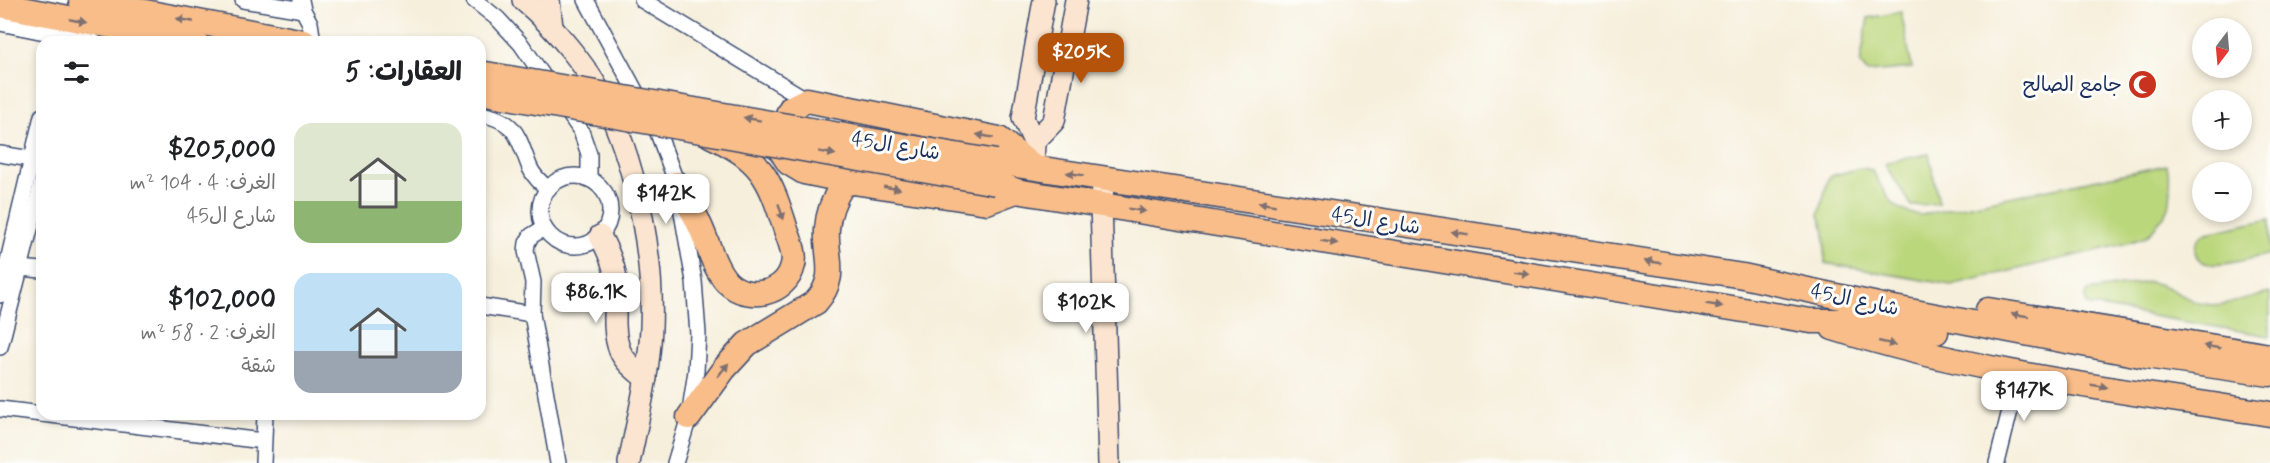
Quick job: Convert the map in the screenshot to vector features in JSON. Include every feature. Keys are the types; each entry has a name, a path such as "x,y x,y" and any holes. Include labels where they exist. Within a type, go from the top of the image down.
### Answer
{"main road":[{"path":"81,0 118,18 176,36"},
{"path":"523,0 552,27 593,81 609,110 625,153 636,195 648,255 651,328 646,379 629,463"},
{"path":"549,0 552,27"},
{"path":"1033,167 1034,142 1023,118 1044,0"},
{"path":"1034,142 1054,121 1076,0"},
{"path":"0,5 258,36"},
{"name":"شارع ال45","path":"486,75 1003,179 1101,204 1811,321 1867,321 2270,387"},
{"name":"شارع ال45","path":"486,93 1003,179 1033,167 1743,276 1878,305 2146,356 2270,374"},
{"path":"1003,179 987,202 853,182 804,172 789,163 780,149 781,128 791,108 807,100 999,139 1033,167"},
{"path":"677,184 699,224 720,272 732,287 760,294 778,287 785,280 794,264 794,254 776,197 768,180 748,156 700,130"},
{"path":"1105,179 1101,204 1109,463"},
{"path":"689,417 718,376 747,344 816,302 822,295 830,279 826,232 831,206 843,184 853,182"},
{"path":"600,236 616,279 617,342 627,361 646,379"},
{"path":"1835,294 1893,292 2270,356"},
{"path":"1811,321 1863,338 2019,374 2270,414"}],"street":[{"path":"243,0 302,5 310,23 312,36"},
{"path":"474,0 498,19 521,44 581,131 589,154 589,179"},
{"path":"586,0 658,133 677,184 694,281 698,334 696,371 689,417 675,463"},
{"path":"642,0 807,100"},
{"path":"0,23 49,36"},
{"path":"486,115 502,119 512,127 523,146 536,179 548,189"},
{"path":"1,287 36,139"},
{"path":"0,154 31,159"},
{"path":"571,177 589,179 597,184 608,200 609,219 600,236 581,246 570,246 551,237 544,228 540,208 542,198 554,183 571,177"},
{"path":"0,347 36,205"},
{"path":"544,228 531,236 526,243 526,251 533,282 531,314 558,463"},
{"path":"20,268 36,269"},
{"path":"486,307 531,314"},
{"path":"1997,463 2019,374"},
{"path":"0,409 36,413"},
{"path":"133,420 263,441"},
{"path":"263,463 265,420"}],"green space":[{"path":"1901,12 1912,68 1867,72 1860,64 1868,18"},
{"path":"1929,154 1939,203 1912,206 1885,165 1888,162"},
{"path":"2167,165 2171,189 2170,202 2163,218 2146,237 2124,244 1951,285 1825,263 1825,232 1819,215 1828,179 1831,176 1861,168 1872,170 1890,201 1902,210 1921,215"},
{"path":"2270,219 2270,254 2227,264 2205,263 2198,258 2196,245 2203,234"},
{"path":"2149,282 2161,285 2196,302 2214,305 2270,293 2270,336 2087,305 2085,297 2088,291"}],"place":[{"name":"جامع الصالح","path":"2143,84"}]}
